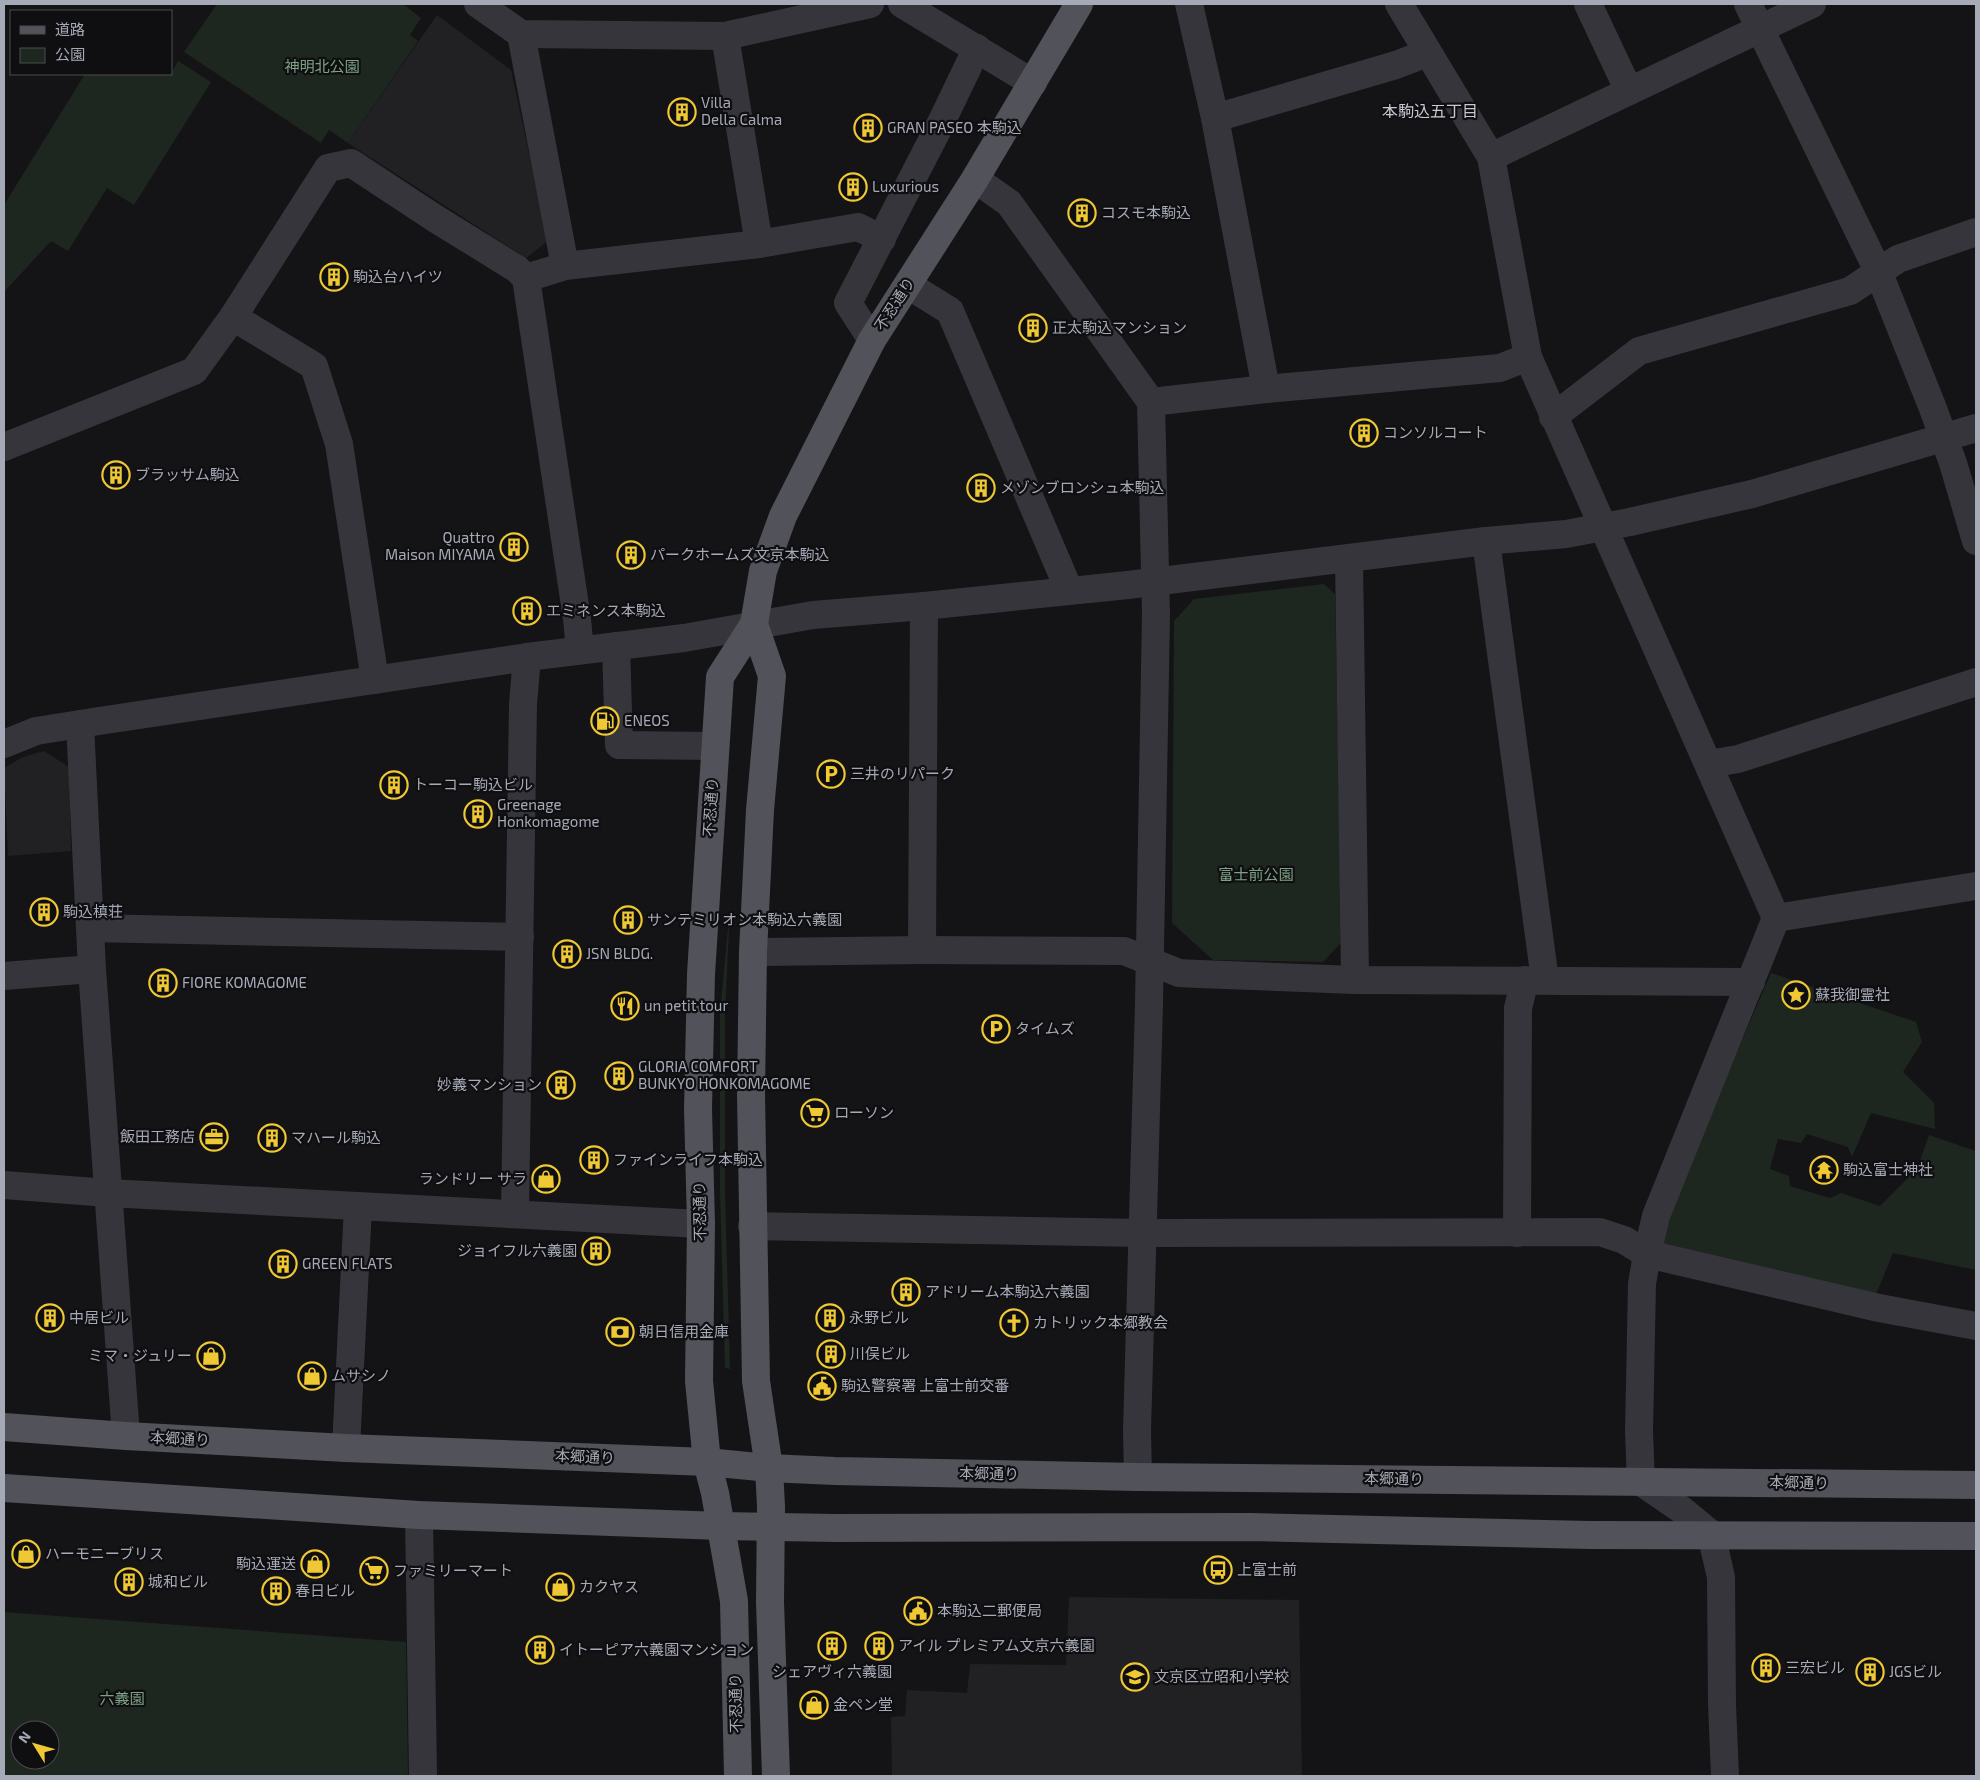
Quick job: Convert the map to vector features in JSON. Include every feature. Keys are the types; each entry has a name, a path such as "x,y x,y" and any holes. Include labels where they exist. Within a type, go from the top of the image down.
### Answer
{"main road":[{"name":"不忍通り","path":"738,1776 734,1601 721,1526 707,1462 699,1381 700,1224 698,1109 701,974 720,677 754,624 763,571 783,516 872,340 976,179 1079,4"},
{"name":"不忍通り","path":"754,624 772,676 760,810 753,952 752,1226 756,1381 768,1468 771,1527 770,1602 776,1776"},
{"name":"本郷通り","path":"4,1427 126,1436 346,1448 707,1462 768,1468 1138,1477 1976,1485"},
{"path":"4,1488 419,1515 721,1526 1251,1527 1589,1535 1976,1536"}],"street":[{"path":"478,4 521,34 725,36 870,4"},
{"path":"902,4 1033,83"},
{"path":"1189,4 1215,118 1266,389"},
{"path":"1399,4 1491,157 1528,358 1776,918 1656,1216 1646,1254 1642,1294 1641,1482 1682,1510 1711,1534 1720,1577 1725,1776"},
{"path":"1588,4 1629,90"},
{"path":"1748,4 1878,271 1944,438 1976,541"},
{"path":"1491,157 1812,4"},
{"path":"521,34 564,266"},
{"path":"725,36 758,244"},
{"path":"872,340 848,303 977,48"},
{"path":"1215,118 1396,65 1427,53"},
{"path":"4,447 194,371 233,317 328,168 351,163 517,269 526,278 580,650"},
{"path":"976,179 1009,203 1151,402 1156,581 1150,961 1136,1431 1138,1477"},
{"path":"526,278 564,266 758,244 858,226 882,238"},
{"path":"1553,417 1639,350 1850,291 1898,259 1976,232"},
{"path":"908,284 950,311 1069,590"},
{"path":"233,317 314,366 339,444 374,680"},
{"path":"1151,402 1266,389 1500,368 1528,358"},
{"path":"4,744 36,731 527,657 684,638 813,615 924,606 1349,559 1486,541 1566,534 1752,494 1976,428"},
{"path":"1486,541 1535,980 1518,1008 1517,1233"},
{"path":"1349,559 1355,980"},
{"path":"922,950 924,606"},
{"path":"616,646 618,745 715,746"},
{"path":"515,1213 523,704 527,657"},
{"path":"1709,764 1738,759 1976,682"},
{"path":"80,724 92,969 126,1436"},
{"path":"1776,918 1976,886"},
{"path":"90,928 520,938"},
{"path":"753,952 922,950 1124,951 1179,973 1355,980 1751,982"},
{"path":"4,976 92,969"},
{"path":"4,1185 108,1193 700,1224"},
{"path":"346,1448 358,1206"},
{"path":"752,1226 1143,1233 1600,1232 1624,1240 1646,1254 1879,1308 1976,1326"},
{"path":"419,1515 423,1776"}],"shaded area":[{"path":"437,15 511,70 548,241 526,258 348,143"},
{"path":"44,751 69,767 71,851 8,856 4,768 23,757"},
{"name":"文京区立昭和小学校","path":"1069,1597 1299,1600 1302,1776 892,1776 891,1717 905,1716 907,1690 967,1693 970,1664 1066,1665"}],"green space":[{"name":"神明北公園","path":"217,4 403,4 421,18 410,35 418,41 348,143 329,130 321,143 184,52"},
{"path":"178,61 211,82 134,205 107,188 68,251 51,241 4,292 4,205 84,75 168,76 172,75"},
{"name":"富士前公園","path":"1324,584 1335,594 1342,942 1323,962 1213,960 1172,923 1174,621 1194,599"},
{"path":"730,906 725,1014 725,1191 730,1369 725,1368 720,1192 720,1014"},
{"path":"1771,973 1916,1022 1922,1042 1903,1072 1934,1103 1935,1129 1871,1113 1852,1157 1848,1147 1807,1134 1801,1143 1778,1139 1770,1169 1789,1176 1790,1186 1830,1198 1841,1193 1880,1206 1917,1169 1929,1135 1976,1151 1976,1270 1893,1253 1875,1297 1660,1248 1667,1215"},
{"name":"六義園","path":"4,1612 406,1642 408,1776 4,1776"}],"place":[{"name":"Villa Della Calma","path":"682,112"},
{"name":"GRAN PASEO 本駒込","path":"868,128"},
{"name":"Luxurious","path":"853,187"},
{"name":"コスモ本駒込","path":"1082,213"},
{"name":"駒込台ハイツ","path":"334,277"},
{"name":"正太駒込マンション","path":"1033,328"},
{"name":"コンソルコート","path":"1364,433"},
{"name":"ブラッサム駒込","path":"116,475"},
{"name":"メゾンブロンシュ本駒込","path":"981,488"},
{"name":"Quattro Maison MIYAMA","path":"514,547"},
{"name":"パークホームズ文京本駒込","path":"631,555"},
{"name":"エミネンス本駒込","path":"527,611"},
{"name":"ENEOS","path":"605,721"},
{"name":"三井のリパーク","path":"831,774"},
{"name":"トーコー駒込ビル","path":"394,785"},
{"name":"Greenage Honkomagome","path":"478,814"},
{"name":"駒込槙荘","path":"44,912"},
{"name":"サンテミリオン本駒込六義園","path":"628,920"},
{"name":"JSN BLDG.","path":"567,954"},
{"name":"FIORE KOMAGOME","path":"163,983"},
{"name":"蘇我御霊社","path":"1796,995"},
{"name":"un petit tour","path":"625,1006"},
{"name":"タイムズ","path":"996,1029"},
{"name":"GLORIA COMFORT BUNKYO HONKOMAGOME","path":"619,1076"},
{"name":"妙義マンション","path":"561,1085"},
{"name":"ローソン","path":"815,1113"},
{"name":"飯田工務店","path":"214,1137"},
{"name":"マハール駒込","path":"272,1138"},
{"name":"ファインライフ本駒込","path":"594,1160"},
{"name":"駒込富士神社","path":"1824,1170"},
{"name":"ランドリー サラ","path":"546,1179"},
{"name":"ジョイフル六義園","path":"596,1251"},
{"name":"GREEN FLATS","path":"283,1264"},
{"name":"アドリーム本駒込六義園","path":"906,1292"},
{"name":"中居ビル","path":"50,1318"},
{"name":"永野ビル","path":"830,1318"},
{"name":"カトリック本郷教会","path":"1014,1323"},
{"name":"朝日信用金庫","path":"620,1332"},
{"name":"川俣ビル","path":"831,1354"},
{"name":"ミマ・ジュリー","path":"211,1356"},
{"name":"ムサシノ","path":"312,1376"},
{"name":"駒込警察署 上富士前交番","path":"822,1386"},
{"name":"ハーモニーブリス","path":"26,1554"},
{"name":"駒込運送","path":"315,1564"},
{"name":"上富士前","path":"1218,1570"},
{"name":"ファミリーマート","path":"374,1571"},
{"name":"城和ビル","path":"129,1582"},
{"name":"カクヤス","path":"560,1587"},
{"name":"春日ビル","path":"276,1591"},
{"name":"本駒込二郵便局","path":"918,1611"},
{"name":"シェアヴィ六義園","path":"832,1646"},
{"name":"アイル プレミアム文京六義園","path":"879,1646"},
{"name":"イトーピア六義園マンション","path":"540,1650"},
{"name":"三宏ビル","path":"1766,1668"},
{"name":"JGSビル","path":"1870,1672"},
{"name":"文京区立昭和小学校","path":"1135,1677"},
{"name":"金ペン堂","path":"814,1705"}],"district":[{"name":"本駒込五丁目","path":"1430,111"}]}
